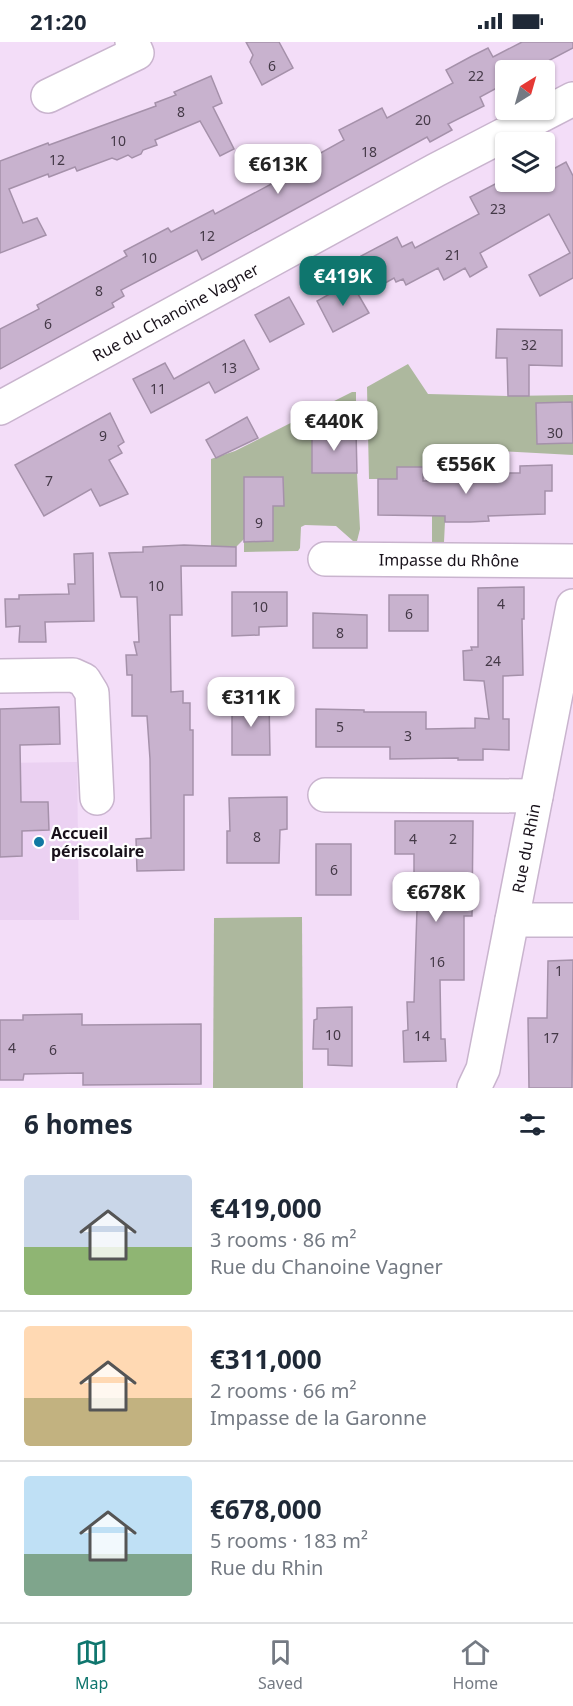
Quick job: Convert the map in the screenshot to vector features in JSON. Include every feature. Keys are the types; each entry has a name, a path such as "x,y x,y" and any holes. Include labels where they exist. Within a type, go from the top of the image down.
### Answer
{"street":[{"path":"48,96 137,53 132,42"},
{"name":"Rue du Chanoine Vagner","path":"0,408 436,170 573,99"},
{"name":"Impasse du Rhône","path":"325,559 573,561"},
{"name":"Rue du Rhin","path":"474,1088 483,1070 536,796 566,675 573,606"},
{"path":"0,676 73,675 84,680 92,693 97,798"},
{"path":"325,795 536,796"},
{"path":"512,920 573,920"}],"shaded area":[{"name":"Accueil périscolaire","path":"77,762 79,920 0,920 0,763"}],"green space":[{"path":"408,364 428,394 573,395 573,410 572,402 536,403 573,421 573,455 501,451 501,473 470,473 470,480 445,522 444,542 432,543 432,468 398,467 397,479 369,479 367,387"},
{"path":"356,392 356,431 312,432 312,473 357,473 360,529 357,541 353,541 336,526 305,525 301,527 298,551 244,552 244,542 273,541 273,506 284,505 283,478 244,477 244,539 236,547 211,546 211,459 235,451"},
{"path":"302,917 303,1088 213,1088 214,918"}],"building":[{"path":"246,42 279,42 293,68 262,85 250,62 253,55"},
{"path":"522,42 573,42 573,48 550,60 495,60 495,89 480,97 484,106 448,124 452,130 430,142 427,137 202,260 197,250 121,290 124,296 112,303 114,307 0,369 0,329 39,309 37,305 127,256 124,251 168,228 171,232 213,210 215,214 292,173 290,170 344,140 339,130 382,108 387,118 453,83 446,70 488,48 493,57"},
{"path":"211,76 222,103 213,107 234,149 220,156 200,121 155,140 157,145 143,150 141,154 132,158 128,155 117,160 112,158 77,171 75,167 49,177 48,174 9,189 23,223 37,218 46,235 0,253 0,161 156,106 155,103 176,95 174,92"},
{"path":"566,162 573,176 573,278 540,296 529,275 570,253 549,214 480,253 487,267 470,277 465,268 444,280 438,268 406,285 403,279 396,282 394,278 378,287 361,256 397,237 402,247 412,242 415,248 479,214 470,197 495,184 495,192 555,192 555,168"},
{"path":"351,282 369,313 333,332 317,301"},
{"path":"289,297 304,324 270,342 255,315"},
{"path":"497,329 562,330 562,366 529,365 529,396 508,396 507,358 496,358"},
{"path":"244,340 259,369 215,393 209,382 151,413 133,379 165,363 174,379"},
{"path":"572,402 573,443 537,444 536,403"},
{"path":"110,413 124,442 118,446 122,453 109,460 128,494 100,506 91,489 44,516 15,465"},
{"path":"247,417 258,438 216,458 206,440"},
{"path":"356,431 357,473 312,473 312,432"},
{"path":"552,465 552,491 545,491 545,514 488,516 489,521 470,522 445,522 445,516 378,515 378,479 397,479 397,467 423,467 423,481 470,480 470,473 520,473 520,466"},
{"path":"244,477 283,477 284,506 273,506 273,541 244,542"},
{"path":"184,545 236,547 236,566 181,566 182,615 170,615 171,692 183,691 183,703 190,703 190,730 193,730 193,795 184,795 184,870 137,871 136,839 151,838 147,716 132,716 132,675 127,675 126,655 137,655 134,642 139,642 137,597 121,597 109,553 143,552 143,547"},
{"path":"93,553 94,621 45,622 46,642 19,642 20,626 6,627 5,599 19,599 19,595 69,594 68,584 75,584 74,554"},
{"path":"524,587 523,675 503,676 503,719 509,719 509,750 483,749 483,760 390,759 390,747 316,747 316,709 426,712 426,729 475,728 475,718 489,719 484,681 464,680 463,651 472,650 471,647 478,647 478,588"},
{"path":"232,592 287,592 287,626 259,627 259,635 232,636"},
{"path":"389,595 428,595 428,631 389,631"},
{"path":"313,613 367,615 367,648 313,648"},
{"path":"269,700 270,755 232,755 232,701"},
{"path":"59,707 60,744 20,745 21,802 48,802 49,830 22,831 22,856 0,857 0,709"},
{"path":"287,797 287,829 280,830 279,863 227,863 227,831 230,831 229,798"},
{"path":"395,821 473,821 472,916 464,916 464,980 440,980 441,1039 445,1039 446,1061 404,1062 403,1031 408,1030 407,1002 414,1002 417,909 414,909 414,854 395,854"},
{"path":"316,844 351,844 351,895 316,895"},
{"path":"573,960 572,1088 529,1088 528,1018 547,1018 548,961"},
{"path":"352,1007 352,1066 328,1065 328,1049 313,1049 314,1020 317,1019 317,1008"},
{"path":"82,1014 82,1025 201,1024 201,1084 83,1085 83,1073 24,1074 23,1080 0,1080 0,1020 23,1020 23,1015"}],"place":[{"name":"Accueil périscolaire","path":"39,842"}]}
